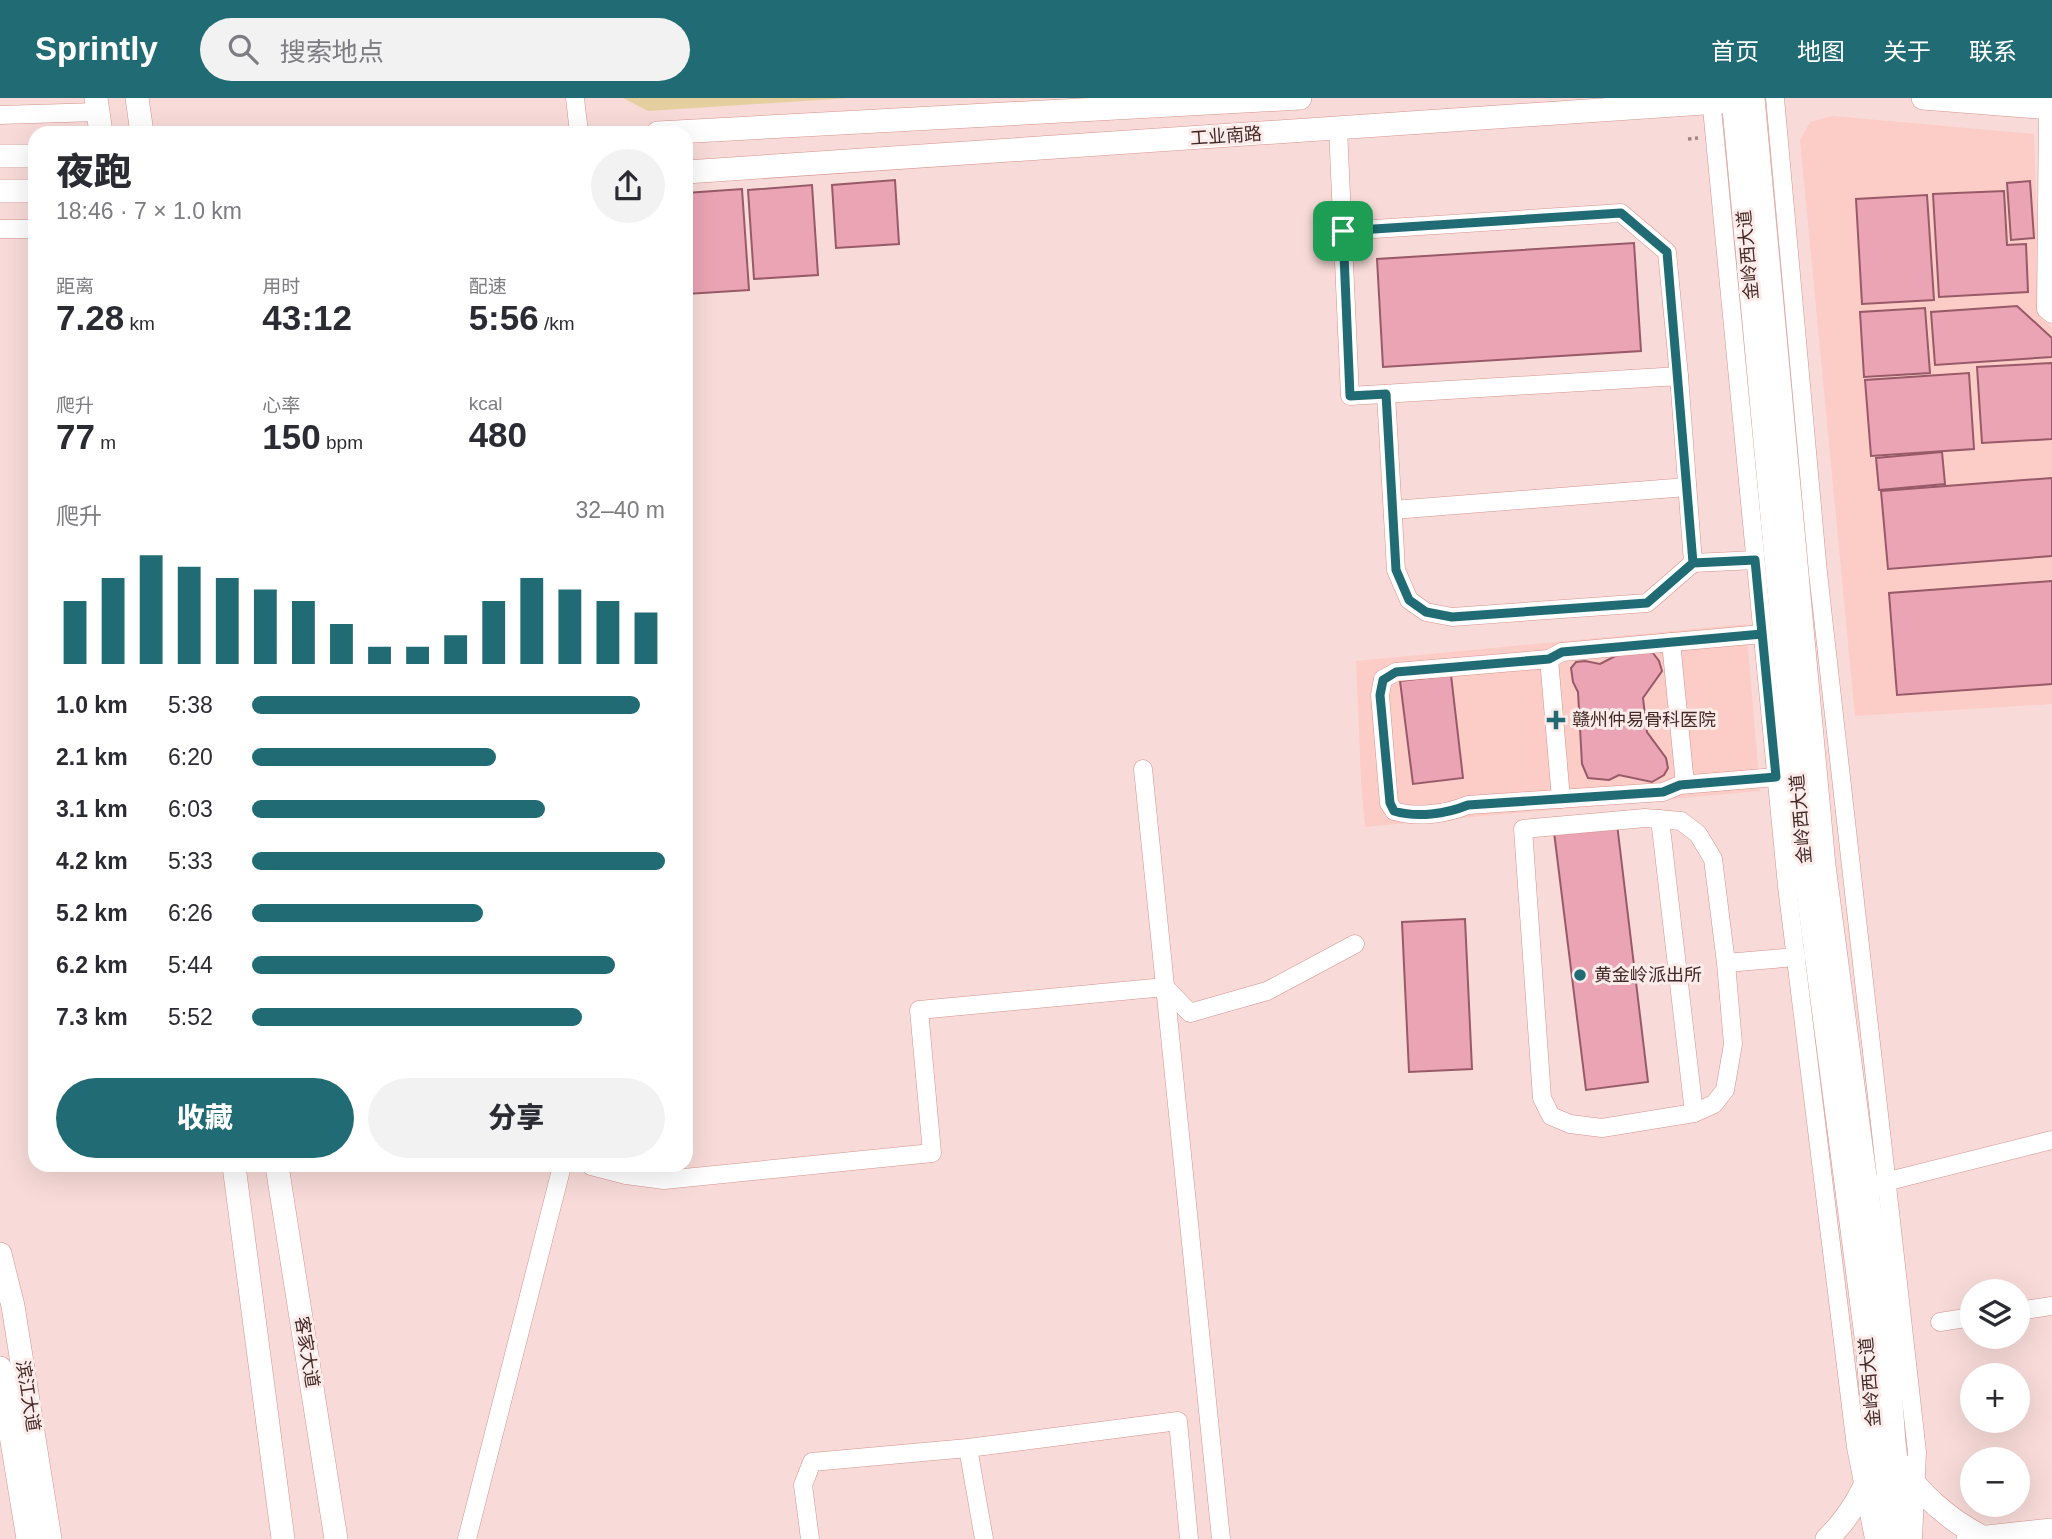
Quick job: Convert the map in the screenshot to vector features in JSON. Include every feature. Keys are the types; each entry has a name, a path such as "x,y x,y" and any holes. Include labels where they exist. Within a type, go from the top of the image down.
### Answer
{"main road":[{"path":"138,98 141,126"},
{"name":"工业南路","path":"693,131 1300,98"},
{"path":"1935,98 2050,108"},
{"name":"工业南路","path":"693,172 1742,99"},
{"name":"金岭西大道","path":"1742,99 1824,866 1877,1184 1886,1335 1885,1539"},
{"name":"金岭西大道","path":"1742,99 1805,869 1868,1352 1886,1458 1905,1539"},
{"path":"0,156 28,156"},
{"path":"0,191 28,191"},
{"path":"235,1172 284,1539"},
{"name":"客家大道","path":"278,1172 336,1539"},
{"name":"滨江大道","path":"0,1254 13,1306 50,1539"},
{"name":"滨江大道","path":"0,1368 28,1539"},
{"path":"1827,1539 1852,1510 1886,1458 1973,1538 2052,1530"}],"street":[{"path":"575,98 578,126"},
{"path":"1742,99 1755,560 1796,957 1856,1447 1874,1539"},
{"path":"2050,108 2046,309 2052,314"},
{"path":"0,115 98,114"},
{"path":"1338,128 1350,396 1679,376"},
{"path":"1343,231 1621,213 1667,252 1693,563"},
{"path":"0,229 28,229"},
{"path":"1386,394 1396,570 1409,600 1426,612 1452,617 1647,603 1693,563 1755,560"},
{"path":"1393,510 1687,487"},
{"path":"1762,634 1562,652 1549,659 1396,672 1383,680 1380,695 1390,803 1394,811 1409,816 1454,811 1468,805 1663,792 1685,785 1776,777"},
{"path":"1671,642 1685,785"},
{"path":"1549,659 1562,799"},
{"path":"1143,769 1221,1539"},
{"path":"1645,818 1681,821 1698,834 1713,859 1726,963 1733,1044 1731,1068 1725,1090 1714,1104 1694,1113 1602,1128 1570,1125 1551,1116 1542,1098 1523,829 1645,818"},
{"path":"1660,819 1694,1113"},
{"path":"1165,987 1190,1013 1267,991 1355,944"},
{"path":"1726,963 1796,957"},
{"path":"614,1172 664,1180 932,1153 919,1010 1165,987"},
{"path":"1913,1539 1917,1452 1877,1184 2052,1140"},
{"path":"467,1539 560,1172"},
{"path":"2030,1309 2052,1306"},
{"path":"1940,1322 1960,1319"},
{"path":"810,1539 803,1485 812,1462 968,1448 1178,1421 1189,1539"},
{"path":"968,1448 984,1539"}],"shaded area":[{"path":"623,98 849,98 648,111"},
{"path":"1833,116 2034,134 2040,317 2052,328 2052,704 1855,716 1800,140 1810,122"},
{"name":"赣州仲易骨科医院","path":"1746,624 1760,791 1365,827 1356,661"}],"building":[{"path":"895,180 899,244 836,248 832,185"},
{"path":"2030,181 2034,238 2011,240 2007,183"},
{"path":"812,185 818,275 754,279 748,190"},
{"path":"742,189 749,290 693,294 693,192"},
{"path":"2004,191 2007,245 2026,244 2028,292 1939,297 1933,194"},
{"path":"1927,195 1934,300 1862,304 1856,199"},
{"path":"1634,243 1641,351 1383,367 1377,259"},
{"path":"2017,306 2052,338 2052,357 1935,365 1931,312"},
{"path":"1925,308 1930,373 1864,377 1860,312"},
{"path":"2052,363 2052,439 1982,443 1977,367"},
{"path":"1969,373 1974,449 1871,456 1865,380"},
{"path":"1942,452 1945,484 1879,490 1876,458"},
{"path":"2052,478 2052,556 1888,569 1881,491"},
{"path":"2052,581 2052,684 1897,695 1889,593"},
{"path":"1639,647 1653,653 1662,671 1643,698 1647,732 1666,758 1668,768 1664,775 1652,782 1619,775 1609,780 1588,778 1582,764 1578,692 1571,668 1576,662 1600,664"},
{"path":"1451,675 1463,778 1413,784 1400,681"},
{"path":"1617,824 1648,1082 1586,1090 1554,832"},
{"path":"1465,919 1472,1069 1409,1072 1402,922"}],"place":[{"name":"赣州仲易骨科医院","path":"1556,720"},
{"name":"黄金岭派出所","path":"1580,975"}],"route":[{"path":"1343,231 1350,396 1386,394 1396,570 1409,600 1426,612 1452,617 1647,603 1693,563 1755,560 1776,777 1680,785 1663,792 1468,805 1454,811 1409,816 1394,811 1390,803 1380,695 1383,680 1396,672 1549,659 1562,652 1762,634 1755,560 1693,563 1667,252 1621,213 1343,231"}]}
